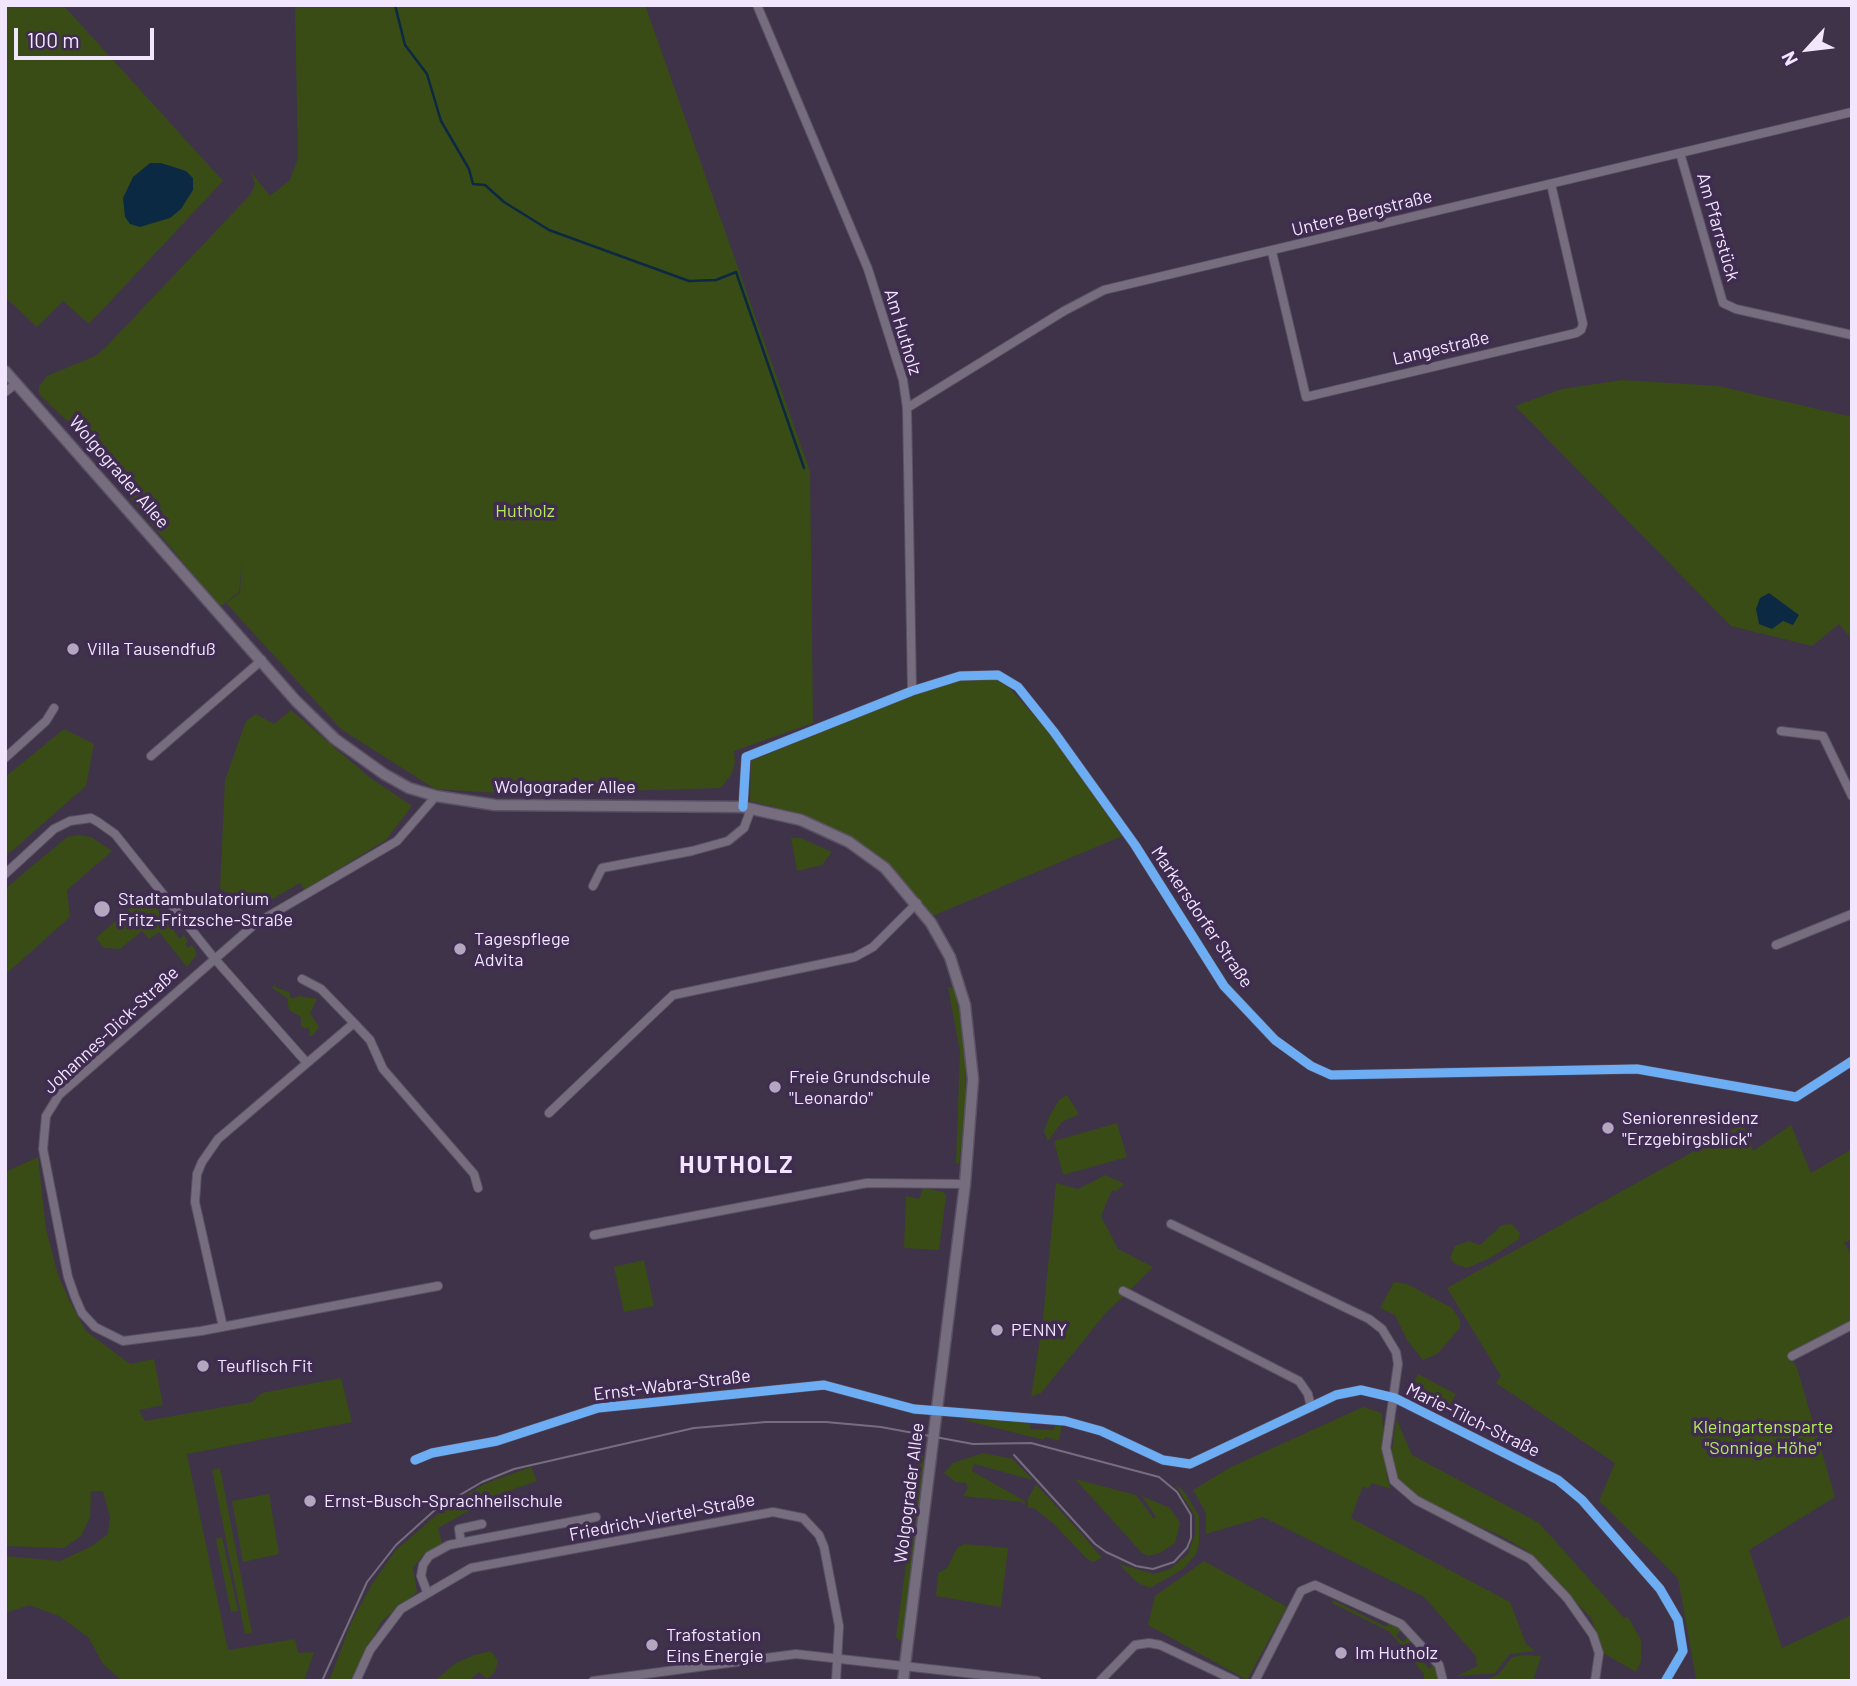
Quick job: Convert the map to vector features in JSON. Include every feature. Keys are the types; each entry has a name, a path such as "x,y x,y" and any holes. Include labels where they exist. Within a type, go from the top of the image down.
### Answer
{"main road":[{"name":"Wolgograder Allee","path":"5,371 296,701 358,757 409,788 436,796 495,805 747,808 801,820 849,842 885,868 917,903 950,957 970,1033 973,1079 965,1184 903,1681"}],"street":[{"name":"Am Hutholz","path":"757,5 868,269 903,380 907,408 912,691"},
{"name":"Untere Bergstraße","path":"907,408 1064,311 1104,290 1852,112"},
{"name":"Am Pfarrstück","path":"1681,153 1723,303 1736,309 1852,335"},
{"name":"Langestraße","path":"1272,251 1306,397 1581,330 1583,324 1551,184"},
{"path":"5,392 17,383"},
{"path":"151,756 262,660"},
{"name":"Markersdorfer Straße","path":"747,808 746,757 912,691 960,676 998,674 1018,687 1135,845 1224,986 1275,1040 1311,1066 1331,1075 1637,1069 1796,1097 1852,1061"},
{"path":"5,758 46,721 54,708"},
{"path":"1781,731 1823,736 1852,796"},
{"name":"Johannes-Dick-Straße","path":"436,796 397,841 324,885 272,912 214,958 59,1095 46,1116 43,1149 68,1277 86,1318 95,1327 123,1341 222,1327 438,1286"},
{"path":"593,886 602,868 692,851 728,841 744,828 747,808"},
{"path":"5,874 54,829 70,821 91,818 115,834 214,958 307,1063"},
{"path":"549,1112 673,995 855,957 873,947 917,903"},
{"path":"1776,945 1852,914"},
{"path":"302,979 321,989 370,1040 383,1069 474,1174 478,1188"},
{"path":"222,1327 195,1202 197,1174 218,1139 354,1023"},
{"path":"594,1235 867,1183 965,1184"},
{"name":"Marie-Tilch-Straße","path":"1171,1224 1369,1319 1382,1329 1396,1352 1395,1398"},
{"path":"1123,1291 1299,1381 1308,1394 1311,1407"},
{"path":"1792,1356 1852,1325"},
{"name":"Ernst-Wabra-Straße","path":"415,1460 432,1452 497,1441 598,1408 714,1394 824,1385 914,1409 936,1410"},
{"name":"Marie-Tilch-Straße","path":"936,1410 1065,1421 1101,1431 1163,1460 1190,1464 1336,1395 1361,1390 1395,1398 1558,1480 1582,1500 1660,1589 1678,1620 1683,1651 1666,1680"},
{"path":"1395,1398 1386,1448 1388,1468 1394,1481 1416,1500 1530,1559 1567,1598 1593,1634 1599,1653 1595,1681"},
{"name":"Friedrich-Viertel-Straße","path":"356,1681 386,1626 401,1609 471,1567 773,1512 803,1518 819,1535 824,1547 839,1626 836,1681"},
{"name":"Friedrich-Viertel-Straße","path":"426,1592 421,1576 429,1556 461,1542 596,1517"},
{"path":"461,1542 459,1529 482,1524"},
{"path":"1255,1681 1301,1591 1315,1585 1401,1624 1439,1664 1443,1681"},
{"path":"1100,1681 1135,1645 1149,1643 1160,1645 1236,1681"},
{"path":"593,1681 796,1654 1037,1681"}],"green space":[{"path":"5,5 63,5 223,181 89,324 63,301 37,327 5,297"},
{"name":"Hutholz","path":"295,5 645,5 810,471 813,723 734,751 732,773 721,788 516,794 435,789 341,729 226,603 240,593 242,558 239,592 220,607 107,471 83,436 39,394 39,386 47,376 95,356 105,348 250,195 255,185 251,172 270,196 290,180 298,158"},
{"path":"1622,380 1718,386 1852,417 1852,639 1839,624 1812,646 1731,626 1515,406 1562,389"},
{"path":"984,678 1003,681 1051,734 1122,836 930,917 882,859 775,807 750,801 751,761 912,694 962,680"},
{"path":"291,710 369,777 412,806 386,840 304,890 300,883 260,906 220,889 225,780 246,721 256,714 274,724"},
{"path":"64,729 94,744 86,786 5,857 5,777"},
{"path":"67,837 91,837 112,851 67,890 70,917 5,975 5,889"},
{"path":"791,838 801,838 832,852 822,865 797,871"},
{"path":"146,894 180,939 184,935 188,948 192,945 194,948 197,954 187,967 159,932 149,939 142,931 120,949 104,948 96,938"},
{"path":"275,984 275,987 289,992 291,999 299,996 317,999 310,1013 319,1027 313,1035 309,1036 310,1029 301,1027 301,1017 289,1010 287,998 272,988"},
{"path":"948,987 955,988 965,1047 966,1107 959,1164 956,1163 960,1052"},
{"path":"1067,1095 1079,1114 1062,1122 1048,1141 1044,1131 1050,1115 1059,1100"},
{"path":"1117,1123 1127,1157 1063,1175 1054,1141"},
{"name":"Kleingartensparte \"Sonnige Höhe\"","path":"1743,1124 1753,1151 1791,1125 1811,1173 1852,1149 1852,1240 1844,1242 1852,1257 1852,1321 1789,1354 1797,1368 1835,1497 1749,1550 1782,1648 1852,1615 1852,1681 1692,1681 1696,1678 1678,1578 1599,1501 1615,1463 1496,1383 1501,1376 1447,1288"},
{"path":"38,1157 46,1229 58,1275 86,1331 130,1364 154,1359 163,1405 139,1410 145,1421 252,1402 262,1393 341,1378 352,1422 187,1454 228,1650 295,1639 298,1653 314,1652 304,1681 122,1681 103,1664 89,1638 59,1616 29,1605 5,1613 5,1556 60,1561 92,1546 108,1534 110,1517 103,1491 91,1491 90,1517 81,1536 64,1548 5,1546 5,1172"},
{"path":"1105,1175 1125,1184 1116,1191 1112,1190 1101,1216 1118,1249 1153,1267 1104,1315 1041,1393 1031,1397 1043,1319 1056,1183 1078,1189"},
{"path":"923,1188 943,1192 946,1196 939,1250 904,1248 906,1196 919,1199"},
{"path":"1512,1224 1520,1233 1519,1239 1492,1257 1467,1268 1455,1264 1450,1258 1455,1246 1469,1241 1480,1245 1502,1225"},
{"path":"644,1260 654,1306 624,1312 614,1267"},
{"path":"1394,1282 1407,1284 1452,1308 1460,1320 1460,1328 1437,1354 1423,1360 1407,1340 1395,1315 1380,1308"},
{"path":"1418,1374 1456,1394 1446,1411 1409,1391"},
{"path":"1363,1407 1382,1413 1387,1478 1391,1489 1372,1483 1368,1489 1363,1486 1351,1518 1510,1602 1526,1644 1535,1651 1510,1654 1495,1673 1457,1676 1477,1666 1476,1656 1424,1597 1263,1517 1206,1534 1206,1513 1193,1490 1231,1467"},
{"path":"1396,1418 1412,1455 1539,1523 1624,1618 1628,1617 1641,1640 1641,1661 1636,1672 1603,1653 1591,1618 1527,1551 1501,1536 1418,1499 1403,1485 1394,1473 1391,1458"},
{"path":"960,1419 1031,1420 1030,1429 1054,1430 1056,1423 1062,1424 1059,1441 1045,1437 1044,1440"},
{"path":"922,1447 924,1468 902,1642 896,1637"},
{"path":"983,1453 1013,1459 1033,1480 974,1464 972,1471 1025,1501 1024,1508 1023,1502 963,1496 968,1488 966,1483 956,1482 944,1473 953,1463"},
{"path":"531,1467 537,1481 497,1495 438,1528 442,1543 423,1555 413,1568 417,1592 381,1622 353,1681 329,1681 352,1621 372,1584 396,1550 440,1512 484,1484"},
{"path":"220,1468 252,1633 245,1634 212,1470"},
{"path":"1075,1479 1136,1495 1154,1519 1156,1517 1142,1496 1170,1508 1180,1523 1175,1543 1160,1553 1148,1556 1142,1553"},
{"path":"1174,1482 1186,1494 1199,1516 1199,1544 1196,1554 1183,1569 1150,1588 1138,1583 1119,1564 1154,1574 1170,1569 1188,1554 1195,1534 1195,1516"},
{"path":"1036,1484 1102,1558 1093,1562 1086,1558 1053,1523 1034,1508 1028,1508 1028,1499"},
{"path":"269,1494 279,1554 243,1562 232,1501"},
{"path":"222,1537 238,1611 231,1612 216,1539"},
{"path":"965,1544 1008,1548 1001,1607 936,1596 938,1573 947,1568 957,1548"},
{"path":"1204,1561 1287,1607 1247,1680 1148,1625 1155,1596"},
{"path":"1333,1600 1386,1627 1389,1623 1401,1630 1396,1636 1403,1642 1408,1636 1412,1641 1408,1645 1429,1669 1434,1665 1439,1681 1424,1681 1424,1674 1390,1632 1332,1603"},
{"path":"491,1651 498,1661 495,1672 487,1679 479,1672 468,1681 435,1681 456,1663 474,1655"},
{"path":"1541,1656 1533,1681 1483,1681 1498,1675 1512,1657"}],"water":[{"path":"150,163 161,163 186,171 193,178 193,190 181,209 170,218 140,227 130,224 125,217 123,198 133,177"},
{"path":"1769,593 1799,615 1793,625 1783,621 1772,629 1759,624 1756,609 1760,598"}],"waterway":[{"path":"395,5 405,45 427,74 441,121 469,169 473,184 485,185 504,202 549,230 689,281 716,280 736,272 804,468"}],"tram line":[{"path":"322,1681 367,1582 396,1545 436,1509 482,1482 514,1469 694,1428 766,1422 826,1422 881,1427 973,1444 1031,1443 1159,1477 1177,1492 1191,1515 1191,1538 1187,1548 1174,1562 1153,1569 1136,1566 1106,1552 1095,1544 1014,1455"}],"cycle path":[{"path":"743,807 746,757 912,691 960,676 998,675 1018,687 1054,732 1135,845 1224,986 1275,1040 1311,1066 1331,1075 1637,1069 1796,1097 1852,1061"},
{"path":"415,1460 432,1453 497,1441 598,1408 824,1385 914,1409 1065,1421 1101,1431 1163,1460 1190,1464 1336,1395 1361,1390 1395,1398 1558,1480 1582,1500 1660,1589 1678,1620 1683,1651 1666,1680"}],"place":[{"name":"Villa Tausendfuß","path":"73,649"},
{"name":"Stadtambulatorium Fritz-Fritzsche-Straße","path":"102,909"},
{"name":"Tagespflege Advita","path":"460,949"},
{"name":"Freie Grundschule \"Leonardo\"","path":"775,1087"},
{"name":"Seniorenresidenz \"Erzgebirgsblick\"","path":"1608,1128"},
{"name":"PENNY","path":"997,1330"},
{"name":"Teuflisch Fit","path":"203,1366"},
{"name":"Ernst-Busch-Sprachheilschule","path":"310,1501"},
{"name":"Trafostation Eins Energie","path":"652,1645"},
{"name":"Im Hutholz","path":"1341,1653"}],"district":[{"name":"HUTHOLZ","path":"737,1165"}]}
